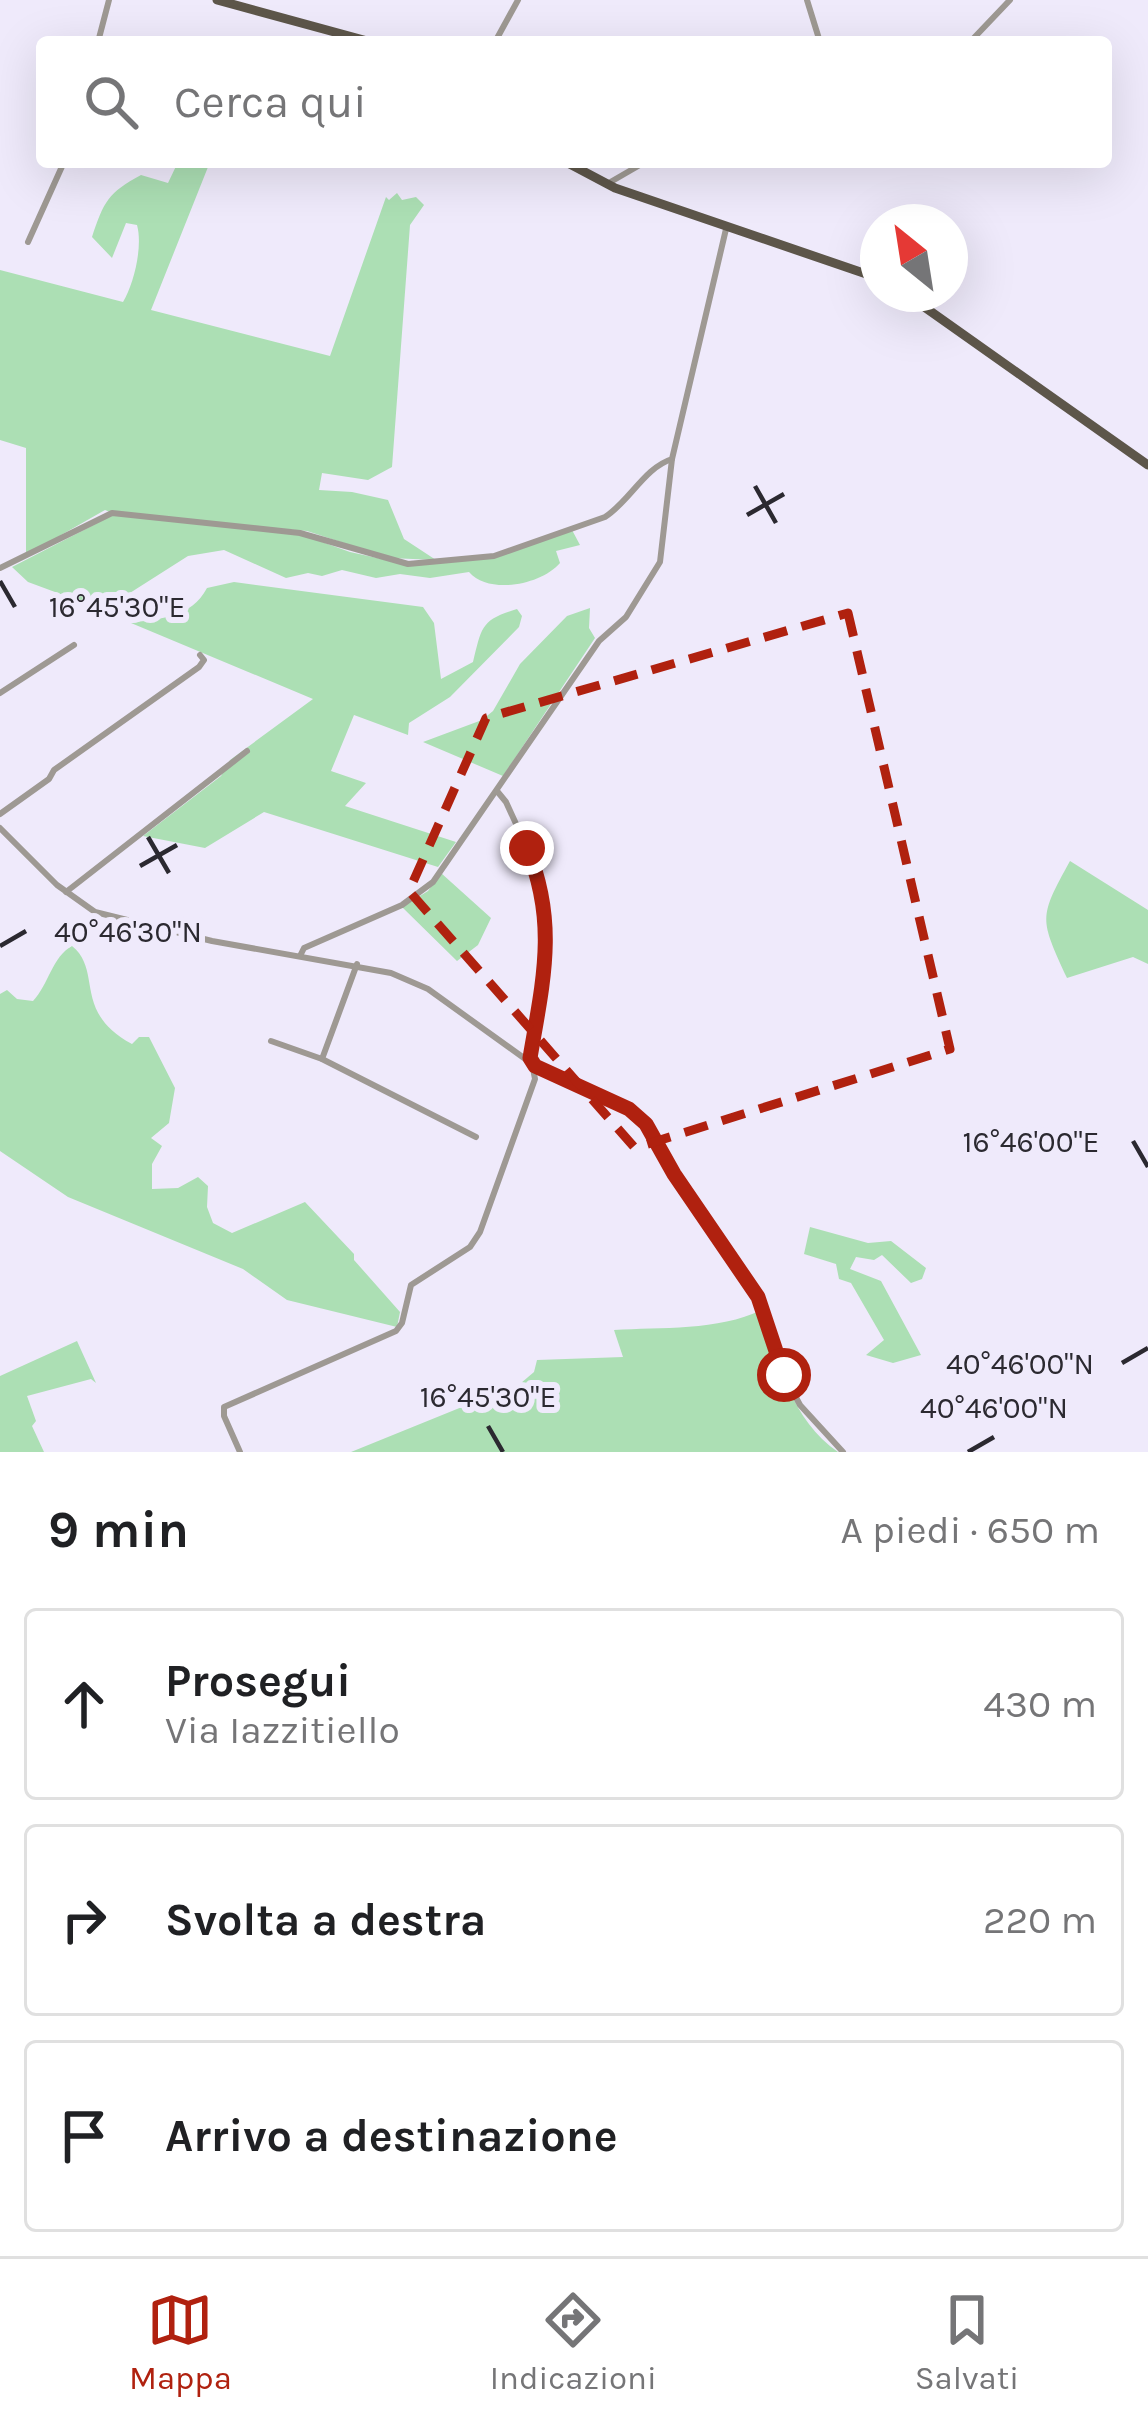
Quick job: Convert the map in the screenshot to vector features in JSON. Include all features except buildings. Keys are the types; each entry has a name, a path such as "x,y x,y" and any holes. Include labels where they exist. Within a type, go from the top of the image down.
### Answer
{"main road":[{"path":"217,0 349,36"},
{"path":"577,168 606,184 726,229 860,270"},
{"path":"931,312 1148,465"}],"street":[{"path":"100,36 109,0"},
{"path":"498,36 518,0"},
{"path":"807,0 818,36"},
{"path":"976,36 1010,0"},
{"path":"28,242 61,168"},
{"path":"606,184 634,168"},
{"path":"301,954 425,891 599,641 626,617 655,572 672,459 726,229"},
{"path":"0,568 96,519 122,513 300,533 381,560 408,564 494,556 605,517 621,507 651,471 672,459"},
{"path":"0,692 74,645"},
{"path":"0,814 199,667 204,660 200,655"},
{"path":"66,892 248,751"},
{"path":"240,1452 224,1407 396,1330 411,1285 476,1240 527,1104 535,1066 530,1058 545,980 547,931 533,861 516,820 496,791"},
{"path":"0,828 66,892 95,912 212,940 392,973 428,989 535,1066 629,1109 646,1124 674,1174 758,1297 784,1375 800,1405 843,1452"},
{"path":"322,1059 357,964"},
{"path":"271,1041 322,1059 476,1137"}],"highlighted area":[{"path":"848,613 950,1049 635,1148 409,891 486,718"}],"green space":[{"path":"175,168 208,168 151,310 330,356 386,197 389,200 397,193 402,200 416,197 424,205 410,225 392,467 368,480 322,473 319,490 388,500 404,539 436,560 390,558 307,531 184,520 300,534 350,552 409,565 498,557 572,530 580,545 556,551 560,563 541,577 502,585 469,572 376,578 342,570 286,578 224,550 188,556 122,598 82,602 28,582 12,567 115,514 105,510 26,555 26,448 0,440 0,270 123,302 136,265 137,225 126,223 112,258 92,237 100,215 114,193 141,175 168,183"},
{"path":"234,582 423,607 434,623 441,679 473,662 481,632 490,621 517,609 522,616 519,627 450,697 409,723 408,735 354,715 331,771 366,783 345,806 456,842 438,867 264,812 205,848 143,836 221,776 230,760 313,699 131,623 174,615 193,605 207,588"},
{"path":"590,608 589,628 595,638 503,776 423,742 482,720 493,711 520,664 567,616"},
{"path":"1070,861 1148,910 1148,964 1133,957 1067,978 1046,919 1052,895"},
{"path":"441,873 491,918 478,945 457,961 402,907 428,891"},
{"path":"72,946 86,967 102,1019 132,1044 139,1037 149,1037 175,1088 169,1123 151,1138 162,1146 152,1164 152,1189 178,1188 198,1177 208,1186 207,1207 213,1223 232,1233 305,1202 400,1312 397,1327 287,1300 243,1269 68,1197 0,1151 0,994 7,990 17,999 33,1001"},
{"path":"810,1227 868,1243 891,1241 926,1268 922,1279 911,1283 882,1255 874,1260 856,1257 850,1269 881,1281 921,1355 893,1363 866,1355 884,1340 851,1283 839,1279 836,1264 804,1254"},
{"path":"761,1310 797,1406 838,1452 351,1452 521,1383 534,1372 537,1360 623,1357 614,1330 708,1325"},
{"path":"77,1341 96,1383 91,1379 27,1396 36,1421 32,1426 44,1452 0,1452 0,1376"}],"route":[{"path":"527,848 537,875 548,950 530,1058 535,1066 629,1109 646,1124 674,1174 758,1297 784,1375"}]}
